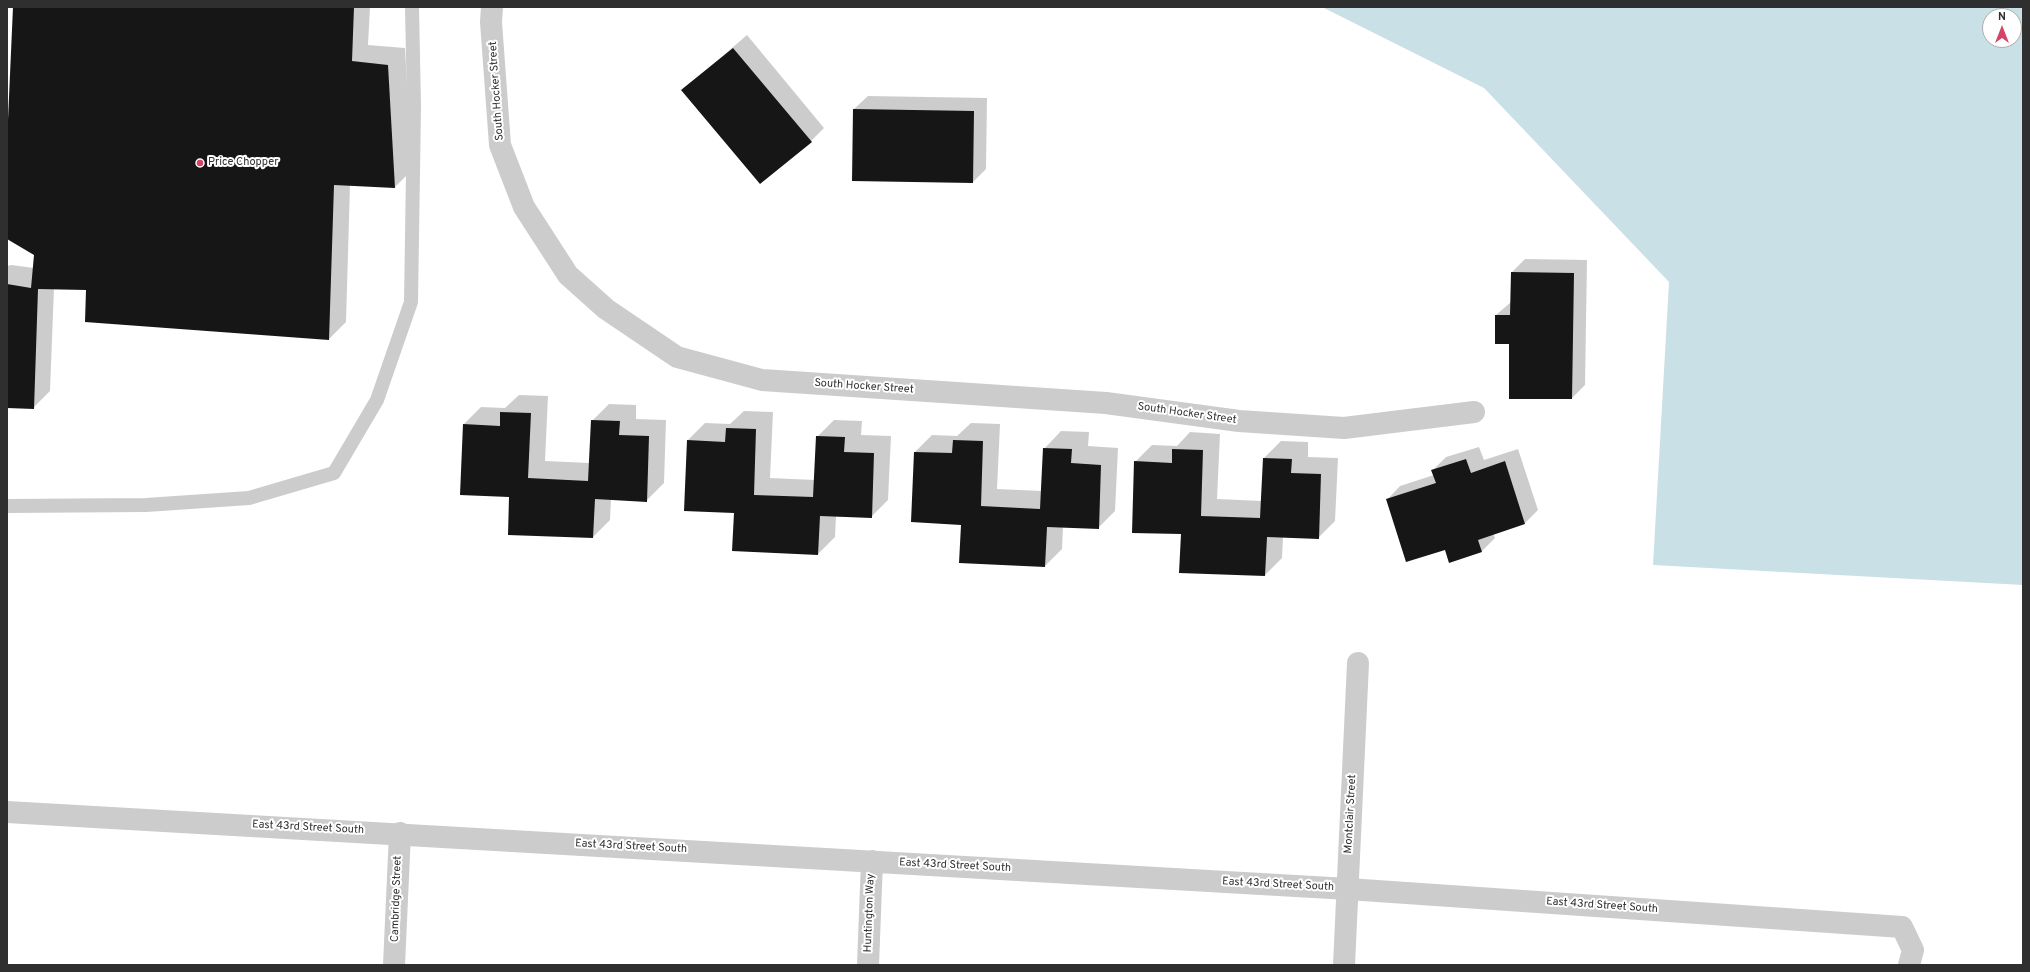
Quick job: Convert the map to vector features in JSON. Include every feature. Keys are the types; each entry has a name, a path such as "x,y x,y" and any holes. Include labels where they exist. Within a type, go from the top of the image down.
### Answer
{"street":[{"name":"South Hocker Street","path":"492,7 491,22 500,145 524,207 568,275 606,308 677,357 762,380 1106,403 1239,421 1344,428 1474,412"},
{"name":"Montclair Street","path":"1344,965 1358,663"},
{"name":"East 43rd Street South","path":"7,812 400,833 1348,889 1902,927 1913,950 1909,965"},
{"name":"Cambridge Street","path":"394,965 400,833"},
{"name":"Huntington Way","path":"868,965 872,861"}],"lane":[{"path":"7,506 146,505 249,498 334,473 377,400 411,302 414,107 412,7"}],"water":[{"path":"1322,7 2023,7 2023,585 1653,565 1669,282 1484,88"}],"building":[{"name":"Price Chopper","path":"13,7 354,7 352,61 388,65 395,188 334,185 329,340 85,322 86,290 38,289 34,409 7,408 7,284 31,288 34,255 7,239 7,142"},
{"path":"733,48 812,142 760,184 681,90"},
{"path":"853,109 974,111 973,183 852,181"},
{"path":"1511,272 1574,273 1572,399 1509,399 1509,344 1495,344 1495,315 1510,315"},
{"path":"500,412 531,413 528,478 588,481 591,420 620,421 619,435 649,436 647,502 595,499 593,538 508,535 509,497 460,495 463,424 500,426"},
{"path":"726,428 756,429 754,495 813,497 816,436 845,437 844,452 874,453 872,518 820,516 818,555 732,551 734,513 684,511 687,440 725,442"},
{"path":"953,440 983,441 981,506 1040,509 1043,448 1072,449 1071,463 1101,465 1099,529 1047,527 1045,567 959,563 961,525 911,522 914,452 952,453"},
{"path":"1172,449 1203,450 1201,516 1260,518 1263,458 1292,459 1291,473 1321,474 1319,539 1267,537 1265,576 1179,573 1181,534 1132,533 1134,461 1172,463"},
{"path":"1466,459 1471,473 1505,461 1525,524 1478,540 1482,552 1449,563 1445,550 1406,562 1386,499 1436,483 1431,470"}],"place":[{"name":"Price Chopper","path":"200,163"}]}
